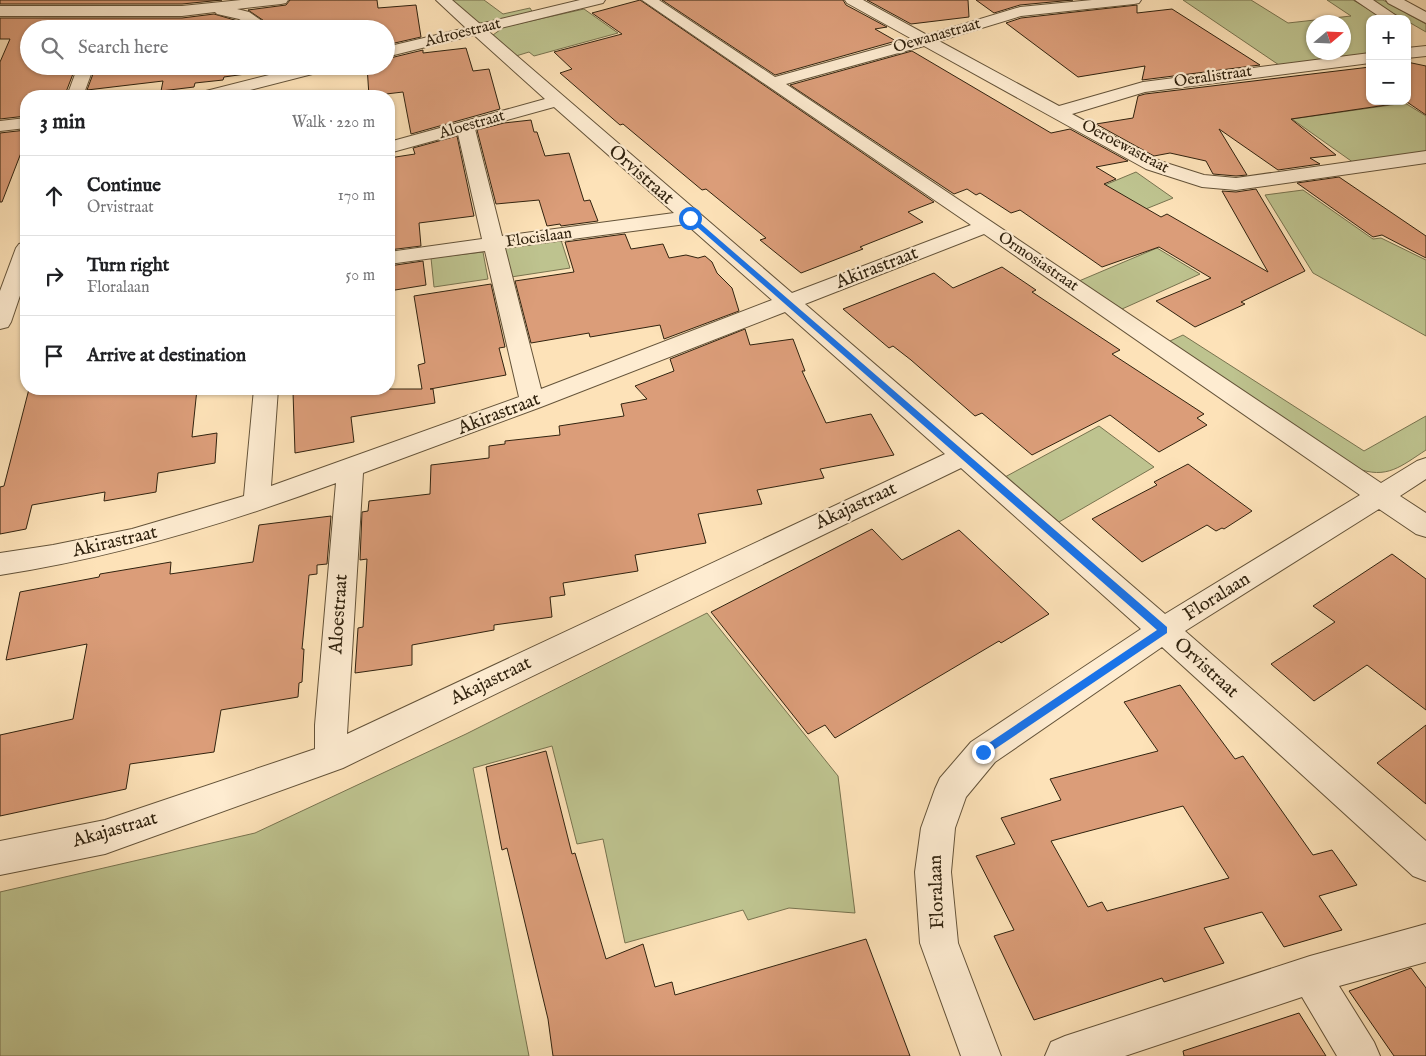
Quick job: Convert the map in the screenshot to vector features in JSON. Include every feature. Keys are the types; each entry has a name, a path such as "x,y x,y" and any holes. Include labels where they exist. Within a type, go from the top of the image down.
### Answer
{"street":[{"path":"208,8 281,0"},
{"name":"Orvistraat","path":"443,0 556,101 1163,630 1426,864"},
{"name":"Adroestraat","path":"395,50 598,0"},
{"name":"Ormosiastraat","path":"649,0 986,226 1426,527"},
{"name":"Oeroewastraat","path":"852,0 1154,165 1176,174 1220,184 1236,184 1426,158"},
{"path":"1006,0 1020,12"},
{"name":"Oewanastraat","path":"772,83 1020,12 1134,0"},
{"path":"1362,0 1387,15"},
{"path":"1393,0 1426,18"},
{"path":"0,11 107,12 183,5 244,15 252,20"},
{"path":"104,20 107,12"},
{"path":"1411,53 1426,51"},
{"name":"Oeralistraat","path":"1059,112 1117,94 1162,84 1366,58"},
{"path":"77,90 83,75"},
{"path":"266,89 288,75"},
{"name":"Aloestraat","path":"395,146 556,101"},
{"path":"0,126 20,124"},
{"path":"465,127 470,138 532,401"},
{"name":"Flocislaan","path":"395,257 690,218"},
{"name":"Akirastraat","path":"0,564 52,556 132,539 257,502 350,470 986,226"},
{"path":"1,315 20,264"},
{"path":"1,315 20,310"},
{"path":"257,502 266,395"},
{"name":"Akajastraat","path":"0,858 106,837 331,758 963,456"},
{"name":"Floralaan","path":"981,1056 939,943 933,872 938,828 952,789 983,752 1163,630 1426,466"},
{"name":"Aloestraat","path":"331,758 331,725 350,470"},
{"path":"1065,1056 1310,976 1426,943"},
{"path":"1310,976 1360,1056"}],"green space":[{"path":"451,0 484,0 503,14 530,8 533,13 481,23 477,22"},
{"path":"1183,0 1251,0 1288,23 1306,21 1306,60 1320,60 1279,65"},
{"path":"1327,0 1353,0 1378,15 1366,15 1366,54 1351,56 1351,15"},
{"path":"1370,0 1383,0 1410,15 1396,15"},
{"path":"584,9 618,33 534,56 529,52 516,56 493,35 504,27"},
{"path":"1411,16 1426,24 1426,32 1411,23"},
{"path":"1391,105 1408,105 1426,116 1426,153 1354,163 1292,119"},
{"path":"1136,172 1173,198 1116,221 1076,197"},
{"path":"1303,190 1373,239 1381,238 1426,260 1426,336 1313,273 1265,195"},
{"path":"561,240 570,268 511,277 504,250 506,247"},
{"path":"1157,248 1200,274 1122,309 1079,281"},
{"path":"483,252 488,279 434,287 431,258"},
{"path":"1183,335 1364,451 1426,416 1426,450 1393,470 1376,472 1356,468 1171,344 1170,341"},
{"path":"1099,426 1154,467 1059,522 1005,477"},
{"path":"707,613 838,776 855,913 789,908 748,920 743,910 625,943 603,839 577,844 552,746 473,768 529,1056 0,1056 0,892 255,833 466,734"}],"building":[{"path":"0,0 222,0 182,4 0,4"},
{"path":"290,0 377,0 378,8 416,5 421,37 395,43 395,20 263,20 248,10 286,5"},
{"path":"640,0 934,202 908,212 923,222 860,247 863,249 801,273 760,240 766,238 706,189 702,190 623,124 620,125 560,73 572,69 554,52 622,34 592,13"},
{"path":"662,0 843,0 846,5 887,27 875,29 896,41 775,75"},
{"path":"867,0 968,0 969,17 911,24"},
{"path":"976,0 1073,0 1020,5 994,13"},
{"path":"1137,5 1137,13 1172,9 1260,65 1142,80 1145,66 1078,77 1006,23 1021,18"},
{"path":"214,14 235,20 20,20 20,75 73,75 67,90 20,90 20,117 0,119 0,62 10,39 0,39 0,18 182,18"},
{"path":"466,48 473,71 489,69 500,109 411,134 403,92 395,93 395,90 369,90 368,75 395,75 395,57 423,50 423,53"},
{"path":"912,51 1051,133 1070,129 1128,161 1096,167 1116,179 1104,184 1161,217 1167,214 1268,272 1222,191 1236,192 1256,189 1305,271 1241,302 1245,304 1195,327 1156,301 1211,278 1159,247 1102,267 1020,210 1011,213 980,193 976,195 967,189 954,194 790,85"},
{"path":"1411,63 1426,66 1426,115 1411,105"},
{"path":"1366,67 1366,105 1387,105 1291,119 1336,155 1310,158 1320,164 1278,170 1219,129 1247,175 1236,176 1213,174 1206,161 1170,153 1154,156 1096,124 1133,118 1138,96"},
{"path":"93,75 238,75 224,77 223,80 195,83 194,87 169,90 161,90 163,81 87,90"},
{"path":"531,120 534,132 537,132 545,156 569,153 584,201 590,200 598,221 547,226 539,200 496,204 477,130 504,123"},
{"path":"20,131 20,156 2,202 0,202 0,133"},
{"path":"457,136 474,216 419,223 421,246 395,249 395,157 415,154 413,148"},
{"path":"1339,177 1426,236 1426,258 1382,235 1373,237 1297,183"},
{"path":"625,234 631,249 663,244 669,258 686,255 698,258 705,256 712,262 717,273 732,288 739,311 664,339 660,325 590,337 589,333 531,343 515,281 574,272 565,242"},
{"path":"423,261 426,285 395,290 395,265"},
{"path":"1002,267 1036,290 1032,292 1120,350 1112,354 1204,414 1197,418 1207,425 1159,452 1110,415 1032,455 982,413 975,416 911,360 893,346 889,348 843,309 934,273 953,288"},
{"path":"491,284 505,347 499,348 506,375 430,389 433,389 435,403 351,417 354,442 295,453 293,395 395,395 395,389 422,389 418,365 425,363 414,296"},
{"path":"745,329 750,345 793,339 805,371 802,371 826,423 871,414 894,455 820,469 824,478 757,490 762,504 698,514 706,543 635,555 638,571 563,583 565,595 550,597 552,617 494,625 494,630 412,645 412,665 355,673 358,628 363,627 367,559 360,560 362,512 368,511 369,501 430,494 431,465 489,458 489,446 505,444 505,441 560,435 559,426 624,416 621,404 647,399 635,386 674,371 670,359"},
{"path":"27,395 196,395 192,437 217,433 215,463 158,473 156,492 104,501 105,492 32,505 26,529 0,534 0,487 4,486"},
{"path":"1188,464 1252,511 1224,529 1216,531 1207,525 1142,562 1092,519 1157,485 1154,482"},
{"path":"331,516 327,564 317,565 317,574 309,575 302,649 304,649 302,682 299,683 298,697 221,710 214,752 130,764 126,789 0,816 0,735 73,719 87,644 6,660 20,592 99,577 100,574 171,562 170,574 253,562 259,525"},
{"path":"872,529 902,560 959,530 1049,614 1001,643 999,641 835,738 825,725 808,734 711,612"},
{"path":"1392,554 1426,579 1426,710 1367,665 1314,701 1271,664 1335,622 1313,606"},
{"path":"1180,685 1235,759 1243,756 1313,855 1332,850 1357,885 1319,896 1342,930 1284,947 1262,912 1204,928 1224,963 1164,982 1162,978 1034,1020 994,936 1014,930 976,856 1015,844 1001,818 1061,800 1050,779 1158,751 1124,702","holes":["1183,806 1229,878 1107,911 1102,902 1088,907 1051,841"]},
{"path":"1426,725 1426,804 1377,763"},
{"path":"546,751 572,854 575,853 606,959 643,944 655,987 672,982 675,995 866,939 910,1056 553,1056 548,1019 507,848 502,850 486,767"},
{"path":"1411,968 1426,988 1426,1056 1394,1056 1349,991"},
{"path":"1299,1013 1326,1056 1184,1056 1183,1051"}],"route":[{"path":"690,218 1163,630 983,752"}]}
